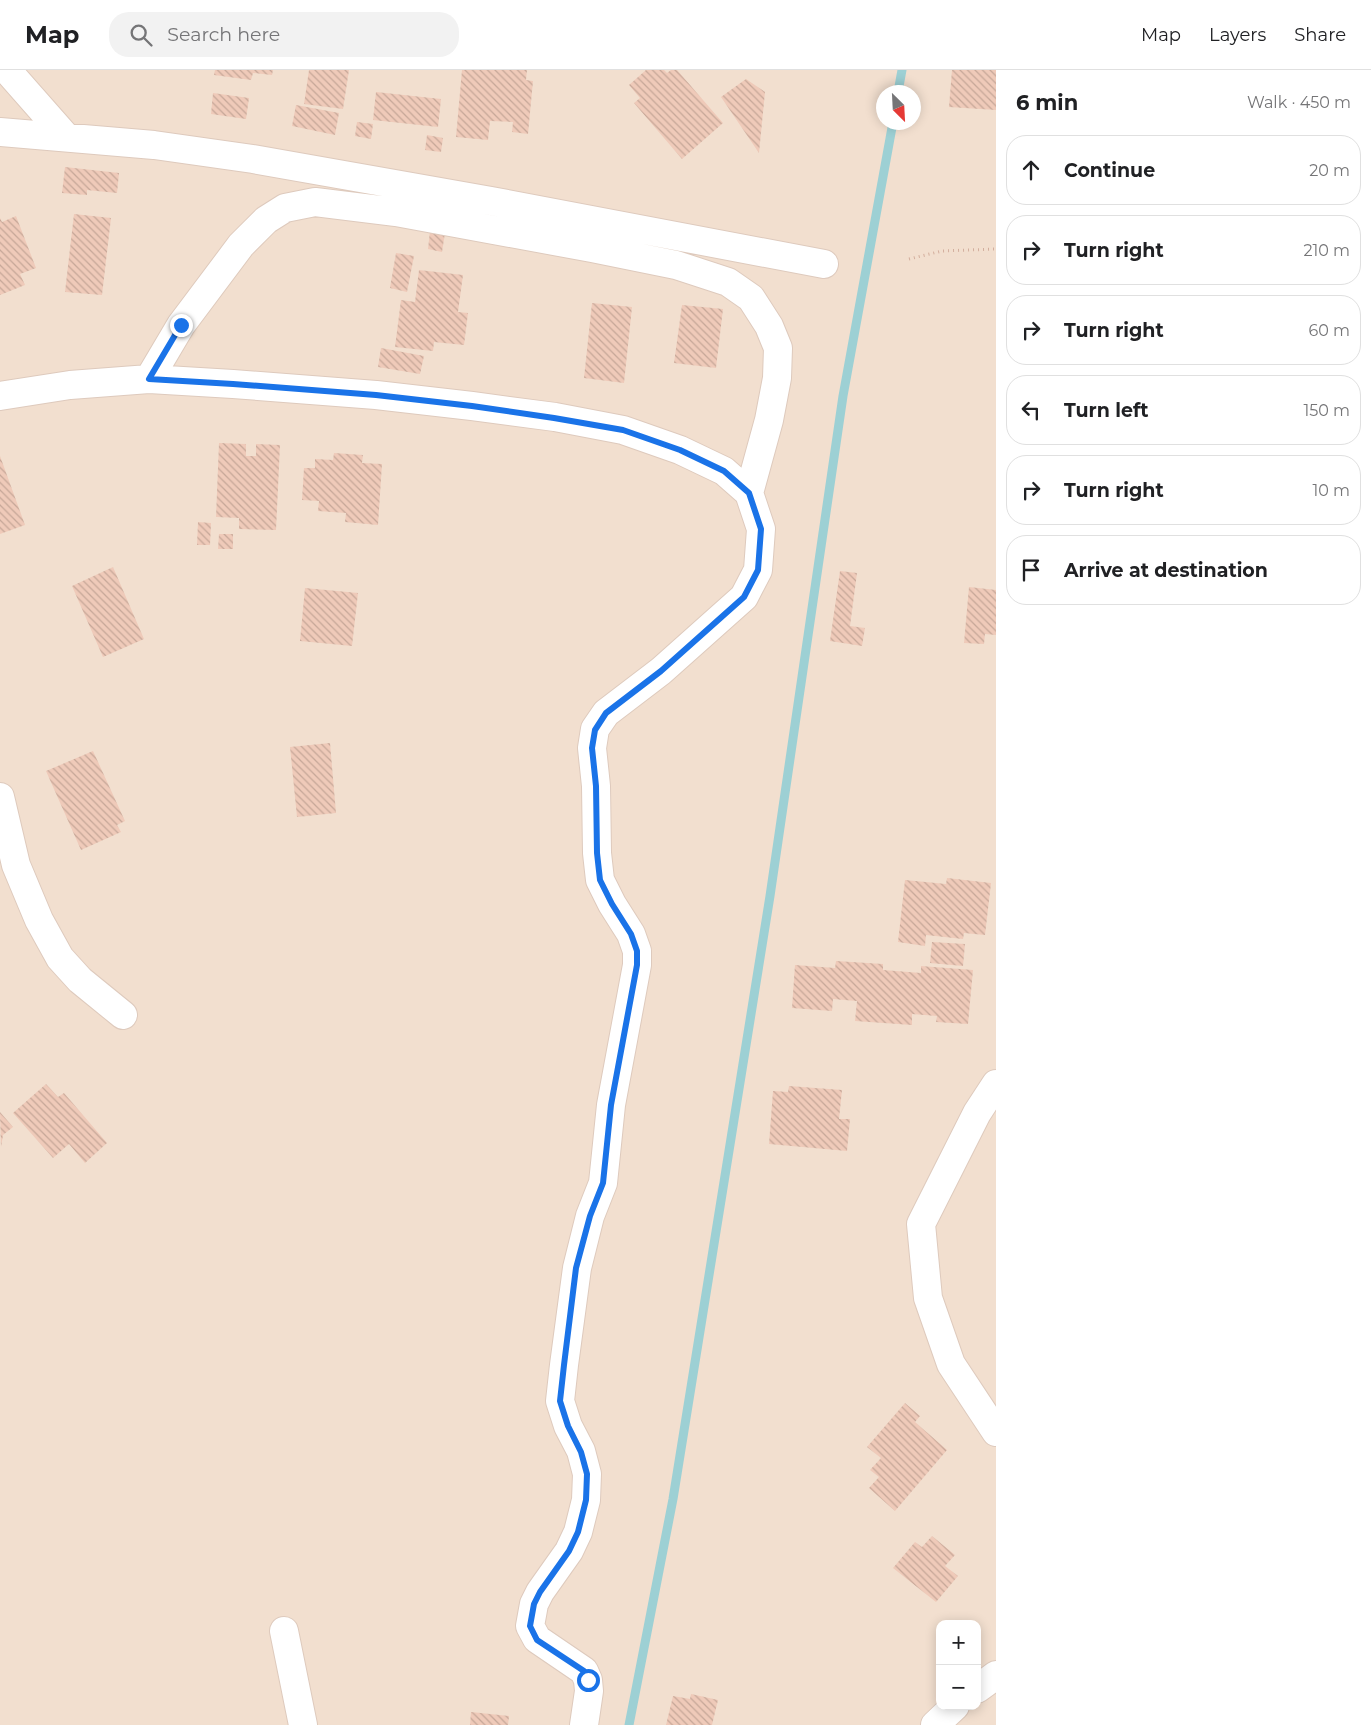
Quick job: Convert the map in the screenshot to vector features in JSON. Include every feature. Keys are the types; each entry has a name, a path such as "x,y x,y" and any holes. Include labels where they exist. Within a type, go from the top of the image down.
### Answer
{"street":[{"path":"7,70 66,136"},
{"path":"0,132 66,136 154,145 253,159 491,201 824,264"},
{"path":"149,379 181,325 241,245 266,220 285,208 315,202 387,211 574,244 676,265 728,282 751,298 769,326 778,348 776,387 749,493"},
{"path":"0,396 70,385 149,379 376,395 536,415 623,430 680,450 724,471 749,493 761,529 758,570 744,597 661,671 606,713 595,730 592,748 596,786 597,853 600,880 612,904 631,934 637,951 637,965 611,1105 603,1183 590,1216 576,1268 560,1401 568,1426 581,1452 587,1474 586,1500 578,1532 569,1551 540,1592 534,1604 530,1626 537,1640 584,1671 588,1680 589,1691 584,1725"},
{"path":"0,797 8,868 60,958 80,980 124,1015"},
{"path":"996,1084 977,1113 921,1224 930,1307 951,1364 996,1432"},
{"path":"284,1631 303,1725"},
{"path":"981,1685 996,1675"},
{"path":"935,1725 951,1710"}],"path":[{"path":"909,259 942,252 996,249"}],"shaded area":[{"path":"0,70 996,70 996,1725 0,1725"}],"building":[{"path":"215,70 273,70 272,75 253,73 251,80 214,75"},
{"path":"309,70 349,70 343,109 304,104"},
{"path":"462,70 527,70 526,80 533,81 528,134 512,132 513,122 490,121 488,140 456,137"},
{"path":"646,70 664,70 667,73 671,70 677,70 723,123 682,159 634,103 640,98 629,85"},
{"path":"952,70 996,70 996,110 949,107"},
{"path":"746,79 765,92 759,153 721,97"},
{"path":"376,92 441,99 438,127 373,120"},
{"path":"213,93 249,98 246,119 211,114"},
{"path":"296,105 339,113 335,135 292,126"},
{"path":"357,122 373,124 371,139 355,136"},
{"path":"427,135 443,138 441,152 425,150"},
{"path":"65,167 119,173 117,193 87,190 87,195 62,193"},
{"path":"74,214 111,218 102,295 65,292"},
{"path":"16,216 36,268 20,274 25,285 0,295 0,218 2,222"},
{"path":"430,231 445,233 442,252 428,249"},
{"path":"396,253 414,256 407,292 390,288"},
{"path":"419,270 463,275 458,312 468,313 464,345 434,342 433,351 395,347 401,300 415,302"},
{"path":"592,303 632,307 624,383 584,378"},
{"path":"682,305 723,309 716,368 674,363"},
{"path":"381,348 424,356 420,374 378,367"},
{"path":"219,443 246,444 246,456 256,456 256,444 280,445 276,530 239,529 239,518 216,517"},
{"path":"334,453 363,455 362,463 382,464 378,525 345,522 346,513 318,511 319,501 302,500 304,468 315,468 315,459 333,460"},
{"path":"0,456 25,525 0,534"},
{"path":"198,522 211,523 210,545 197,545"},
{"path":"219,534 233,534 233,549 218,549"},
{"path":"113,567 144,639 103,657 72,586"},
{"path":"840,571 857,573 850,626 865,628 862,646 830,641"},
{"path":"969,587 996,590 996,635 985,634 984,644 964,643"},
{"path":"305,588 358,593 352,646 300,641"},
{"path":"330,743 336,813 297,817 290,747"},
{"path":"93,751 125,821 117,825 121,832 81,850 46,771"},
{"path":"947,878 991,883 985,935 964,933 963,939 926,935 925,946 898,942 905,880 946,884"},
{"path":"932,942 965,944 963,966 930,963"},
{"path":"836,961 883,964 883,970 921,973 921,966 973,970 968,1024 936,1022 937,1016 912,1014 912,1025 855,1021 857,1001 833,999 832,1011 792,1008 795,965 835,968"},
{"path":"46,1084 58,1097 64,1093 107,1143 85,1163 69,1144 53,1158 13,1113"},
{"path":"789,1086 842,1090 839,1119 850,1119 847,1151 769,1144 773,1091 788,1092"},
{"path":"0,1112 13,1127 3,1135 1,1147"},
{"path":"905,1403 920,1416 915,1422 947,1450 895,1511 869,1488 879,1477 870,1470 881,1458 867,1447"},
{"path":"932,1536 955,1555 945,1566 958,1576 936,1602 893,1568 915,1542 922,1547"},
{"path":"691,1694 718,1700 712,1725 666,1725 673,1696 690,1699"},
{"path":"471,1712 509,1716 508,1725 470,1725"}],"waterway":[{"path":"899,85 902,70"},
{"path":"629,1725 673,1499 770,896 843,396 892,130"}],"route":[{"path":"181,325 149,379 376,395 472,406 623,430 680,450 724,471 749,493 761,529 758,570 744,597 661,671 606,713 595,730 592,748 596,786 597,853 600,880 612,904 631,934 637,951 637,965 611,1105 603,1183 590,1216 576,1268 560,1401 568,1426 581,1452 587,1474 586,1500 578,1532 569,1551 540,1592 534,1604 530,1626 537,1640 584,1671 588,1680"}]}
